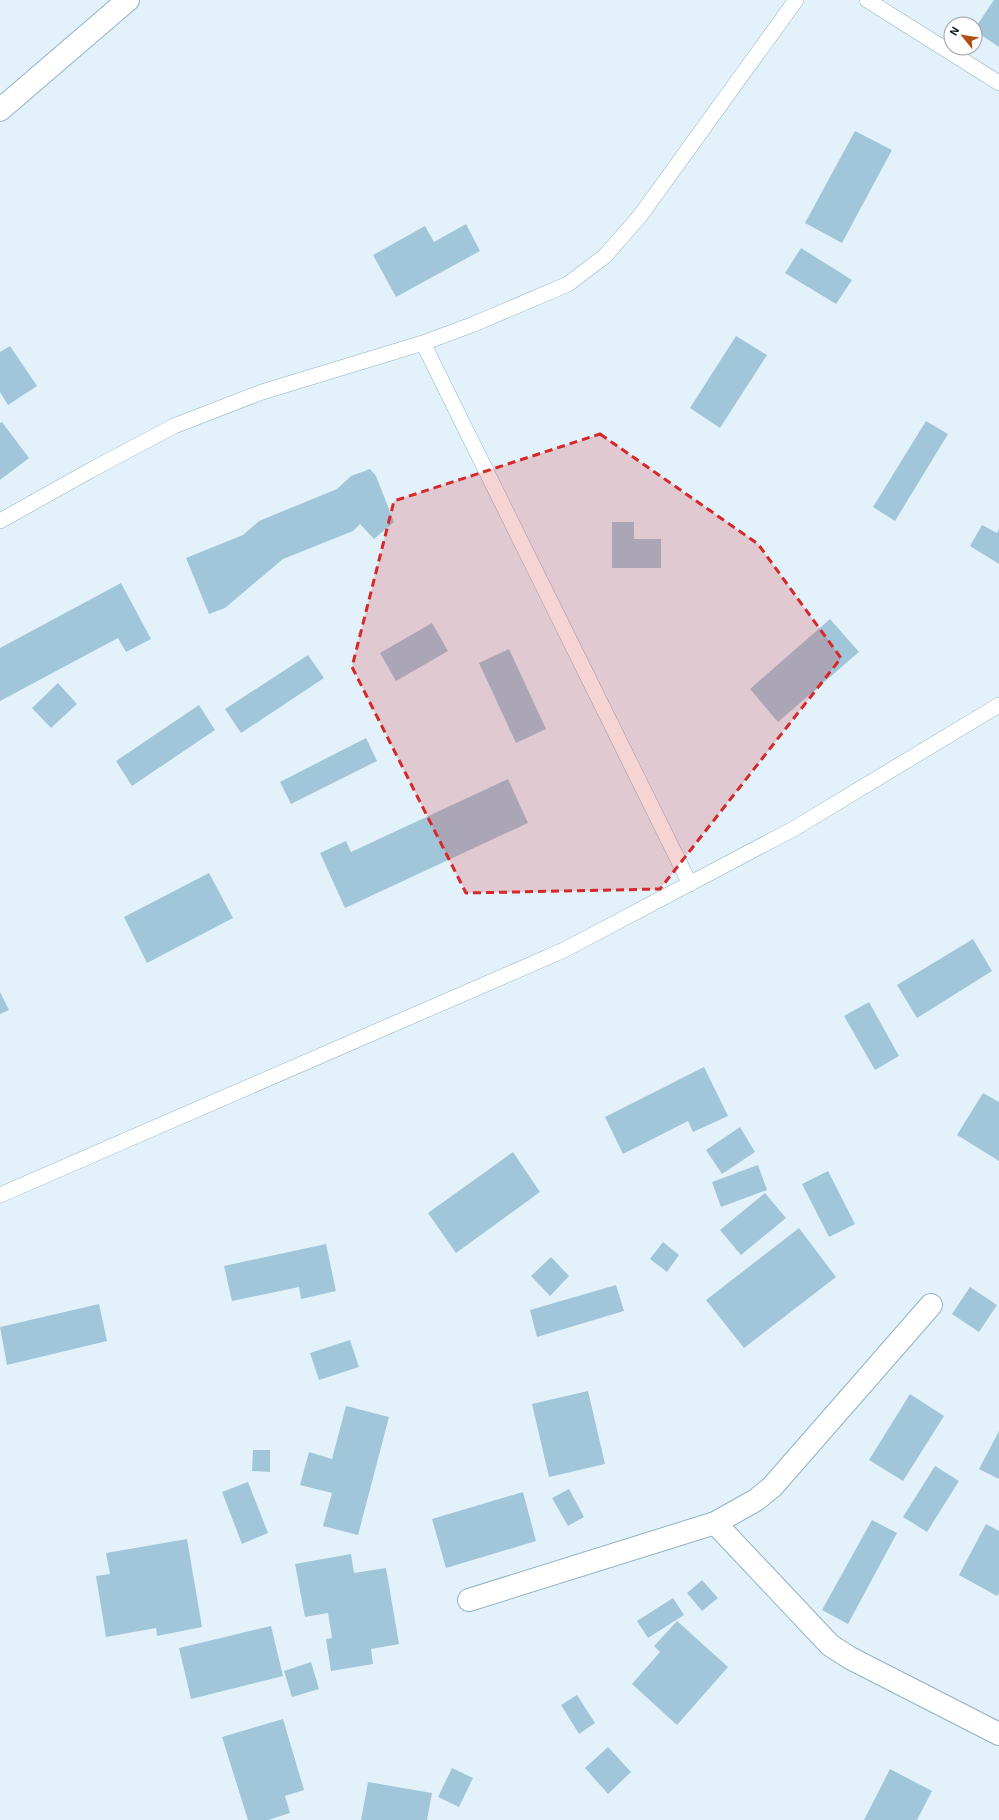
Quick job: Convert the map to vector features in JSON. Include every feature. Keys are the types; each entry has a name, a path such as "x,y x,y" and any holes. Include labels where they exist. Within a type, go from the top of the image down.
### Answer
{"street":[{"path":"0,110 128,0"},
{"path":"469,1600 715,1523 756,1500 772,1487 930,1305"},
{"path":"715,1523 830,1645 850,1658 999,1734"}],"lane":[{"path":"0,521 174,426 262,392 422,343 474,324 568,284 606,256 640,216 796,0"},
{"path":"867,0 999,83"},
{"path":"422,343 690,884"},
{"path":"0,1195 564,950 795,828 999,705"}],"highlighted area":[{"path":"600,434 758,544 841,658 660,889 466,893 352,667 394,501"}],"building":[{"path":"994,0 999,0 999,47 983,36 983,16"},
{"path":"855,131 892,150 842,243 805,223"},
{"path":"466,224 480,251 396,297 373,255 425,226 434,242"},
{"path":"801,248 852,280 836,304 785,273"},
{"path":"736,336 767,355 720,428 690,408"},
{"path":"10,346 37,386 8,405 0,392 0,352"},
{"path":"926,421 948,434 895,521 873,507"},
{"path":"2,422 29,458 0,480 0,423"},
{"path":"370,469 376,476 394,522 374,539 360,524 353,531 283,559 225,608 209,614 186,558 243,535 259,521 337,489 351,476"},
{"path":"612,522 634,522 634,539 661,539 661,568 612,568"},
{"path":"982,525 997,533 999,529 999,564 970,546"},
{"path":"121,583 151,639 126,652 118,638 0,701 0,648"},
{"path":"830,619 859,652 778,722 750,689"},
{"path":"432,623 448,651 396,681 380,653"},
{"path":"509,649 546,729 516,743 479,663"},
{"path":"308,655 324,678 241,733 225,709"},
{"path":"58,683 77,704 51,728 32,708"},
{"path":"199,705 215,730 132,786 116,761"},
{"path":"366,738 377,761 291,804 280,782"},
{"path":"508,779 528,823 345,908 320,853 346,841 351,852"},
{"path":"209,873 233,918 147,963 124,917"},
{"path":"973,939 992,971 917,1018 897,985"},
{"path":"0,992 9,1010 0,1014"},
{"path":"869,1002 899,1056 875,1070 844,1016"},
{"path":"704,1067 728,1116 693,1132 688,1121 623,1154 605,1117"},
{"path":"983,1093 999,1102 999,1161 957,1135"},
{"path":"740,1127 755,1152 722,1174 706,1150"},
{"path":"513,1152 540,1192 456,1253 428,1213"},
{"path":"758,1165 767,1190 721,1207 712,1182"},
{"path":"828,1171 855,1224 829,1237 802,1184"},
{"path":"765,1193 786,1218 741,1255 720,1230"},
{"path":"799,1228 836,1277 744,1348 706,1300"},
{"path":"663,1242 679,1255 667,1272 650,1259"},
{"path":"326,1244 336,1291 301,1299 299,1287 232,1301 224,1266"},
{"path":"551,1257 569,1276 550,1296 531,1276"},
{"path":"616,1285 624,1311 537,1337 530,1310"},
{"path":"970,1287 997,1305 979,1332 952,1314"},
{"path":"99,1304 107,1341 7,1365 0,1327"},
{"path":"350,1340 359,1367 319,1380 310,1353"},
{"path":"588,1391 605,1464 549,1477 532,1404"},
{"path":"910,1394 944,1416 903,1481 869,1460"},
{"path":"346,1406 389,1417 358,1535 323,1526 332,1493 300,1485 309,1452 332,1459"},
{"path":"999,1431 999,1479 979,1469"},
{"path":"253,1450 270,1450 270,1472 252,1471"},
{"path":"935,1466 959,1481 927,1532 903,1517"},
{"path":"248,1482 268,1533 242,1544 222,1492"},
{"path":"569,1489 584,1517 568,1526 552,1498"},
{"path":"523,1492 536,1541 446,1568 432,1519"},
{"path":"872,1520 897,1533 848,1624 822,1610"},
{"path":"986,1524 999,1531 999,1593 997,1596 959,1575"},
{"path":"187,1539 202,1627 157,1636 156,1628 106,1637 96,1576 110,1574 106,1553"},
{"path":"351,1554 354,1573 386,1568 399,1644 371,1649 373,1664 331,1671 326,1639 332,1638 328,1613 305,1617 295,1564"},
{"path":"702,1580 718,1598 702,1611 687,1593"},
{"path":"673,1598 684,1615 648,1638 637,1621"},
{"path":"677,1621 728,1667 677,1725 632,1684 660,1652 654,1646"},
{"path":"271,1626 283,1676 191,1699 179,1648"},
{"path":"311,1662 319,1689 292,1697 284,1671"},
{"path":"577,1695 595,1723 579,1734 561,1705"},
{"path":"283,1719 304,1790 285,1796 290,1813 268,1820 248,1820 222,1737"},
{"path":"608,1747 631,1772 608,1794 585,1768"},
{"path":"452,1768 473,1778 459,1807 438,1797"},
{"path":"890,1769 932,1791 917,1820 864,1820"},
{"path":"368,1782 432,1793 427,1820 361,1820"}]}
